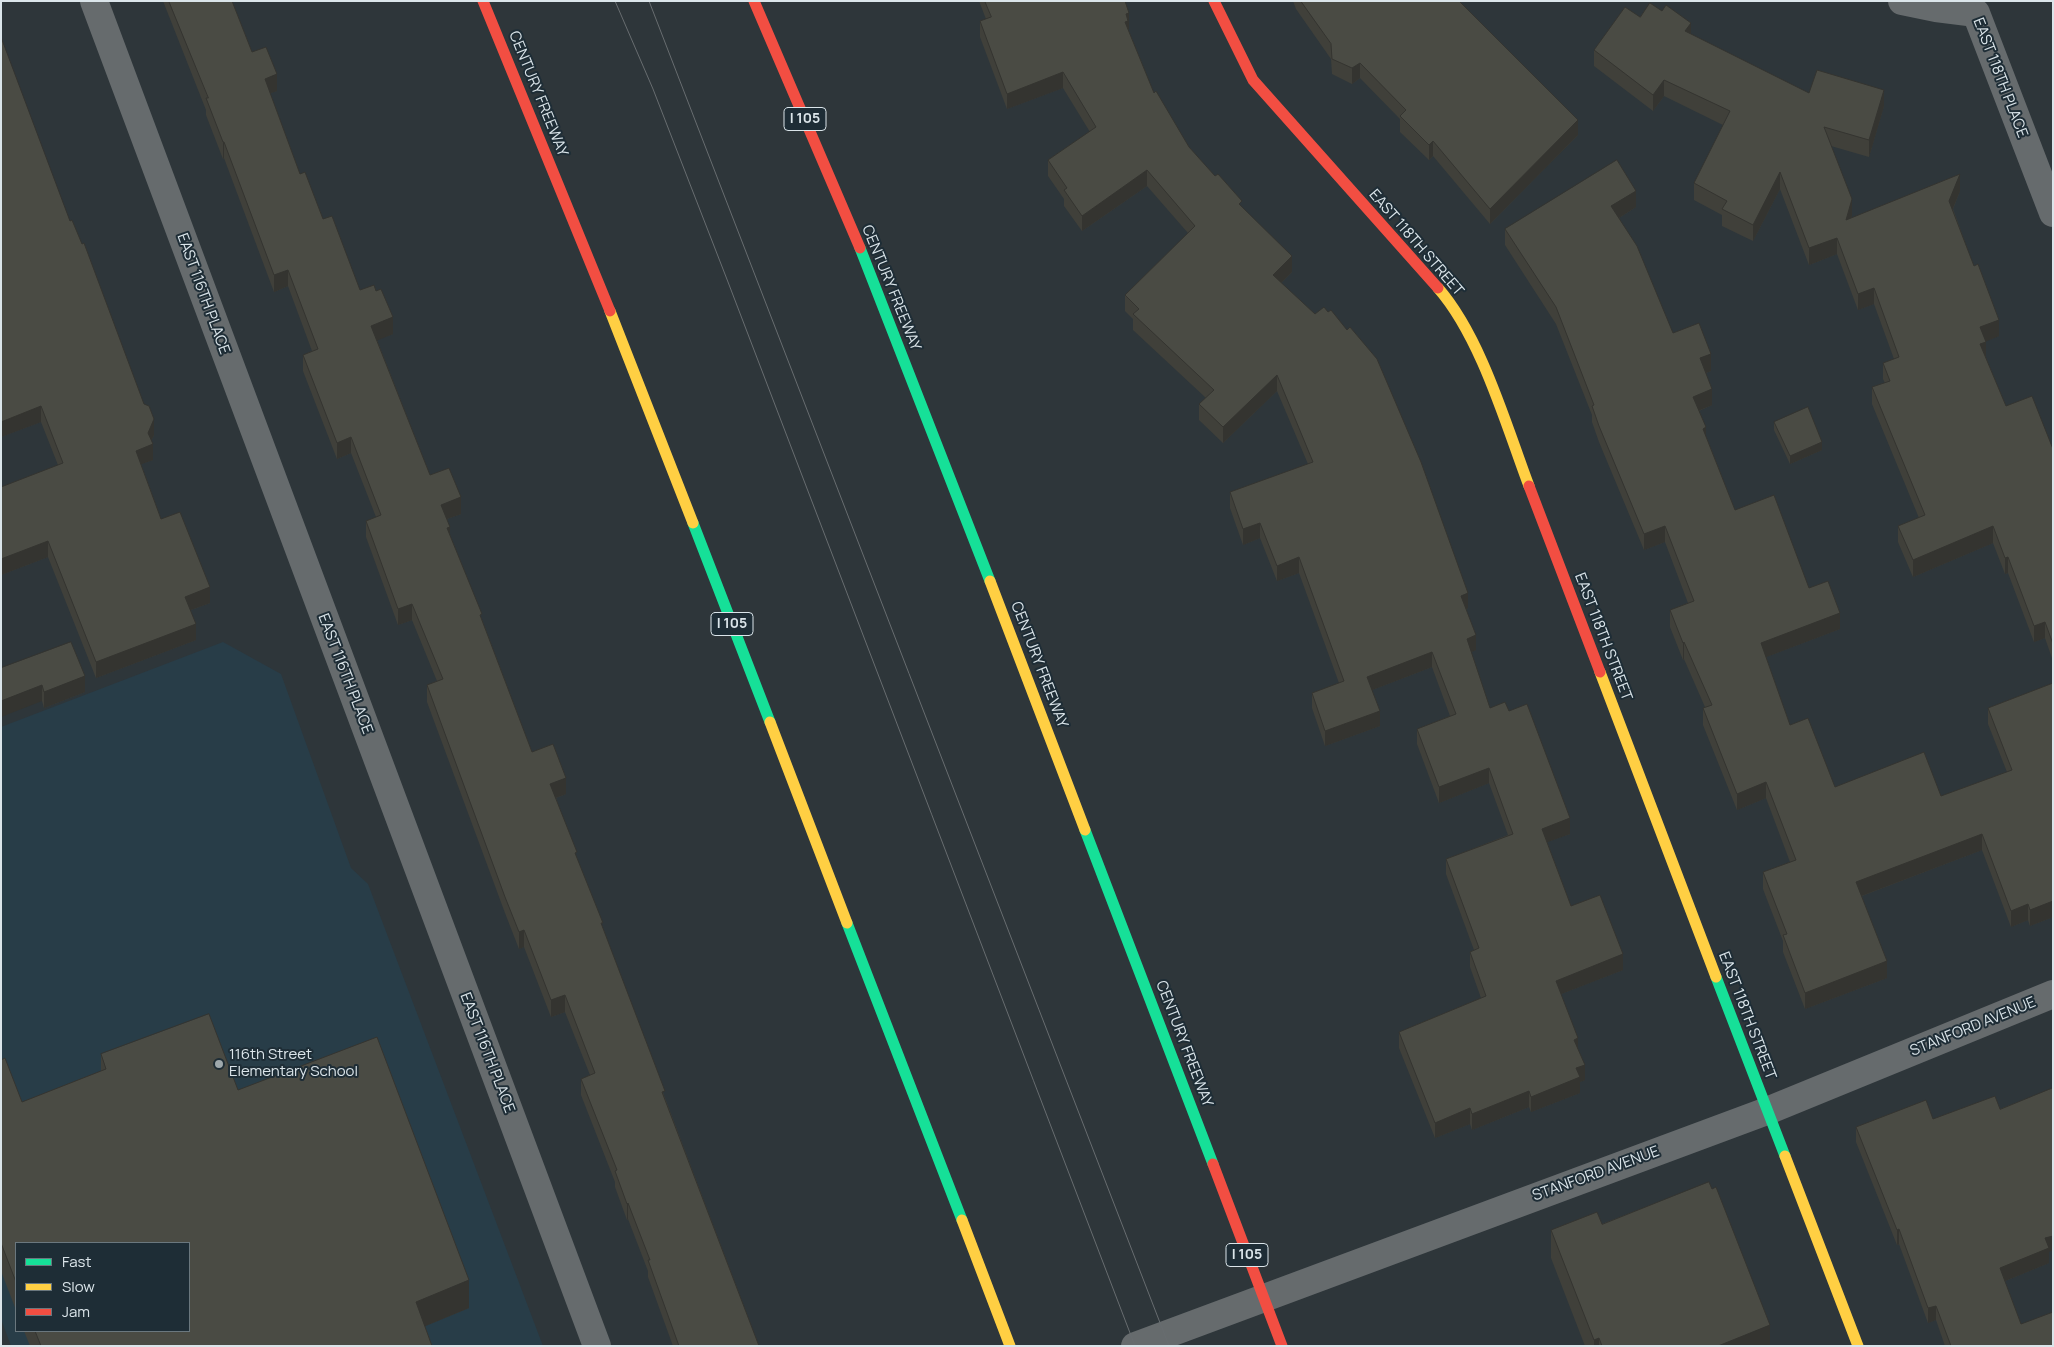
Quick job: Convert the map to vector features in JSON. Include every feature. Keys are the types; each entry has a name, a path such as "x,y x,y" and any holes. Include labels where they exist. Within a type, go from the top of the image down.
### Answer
{"main road":[{"name":"CENTURY FREEWAY","path":"483,1 628,354 1010,1346"},
{"name":"CENTURY FREEWAY","path":"754,1 855,236 980,554 1282,1346"},
{"name":"EAST 118TH STREET","path":"1214,1 1253,80 1447,298 1479,353 1858,1346"},
{"path":"795,67 855,236"}],"street":[{"name":"EAST 116TH PLACE","path":"94,1 597,1346"},
{"name":"EAST 118TH PLACE","path":"1902,1 1936,8 1980,7 2053,213"},
{"name":"STANFORD AVENUE","path":"1136,1346 1767,1111 2053,994"}],"shaded area":[{"name":"116th Street Elementary School","path":"223,642 281,674 351,868 368,884 543,1346 11,1346 1,1319 1,727"}],"building":[{"path":"169,1 232,1 252,52 266,47 277,74 265,79 300,174 305,172 323,219 332,216 360,290 374,285 376,291 381,289 393,317 371,326 430,475 449,468 461,497 441,505 450,527 447,528 482,614 480,615 532,752 553,744 566,778 550,784 665,1091 662,1092 759,1346 679,1346 648,1260 650,1260 615,1171 617,1170 581,1079 595,1073 565,995 551,1000 524,930 519,932 505,897 427,685 443,679 412,604 398,609 366,521 381,515 351,437 337,443 303,355 318,349 288,270 274,275 206,98 208,98"},
{"path":"985,1 1125,1 1129,13 1126,14 1128,21 1125,22 1154,93 1156,91 1189,147 1215,176 1218,174 1242,201 1239,204 1292,256 1273,275 1315,314 1324,307 1328,312 1331,310 1347,330 1350,327 1377,359 1421,462 1468,593 1461,596 1476,635 1467,639 1490,708 1505,702 1509,711 1527,704 1570,818 1542,829 1571,906 1600,895 1623,954 1556,981 1578,1038 1574,1040 1585,1065 1576,1068 1580,1077 1531,1097 1529,1091 1472,1114 1470,1108 1435,1123 1399,1032 1486,996 1470,952 1479,948 1446,859 1513,834 1489,768 1439,787 1417,729 1456,714 1432,652 1367,677 1380,711 1325,731 1312,693 1344,681 1299,557 1277,566 1260,523 1243,529 1230,492 1313,462 1277,375 1223,427 1199,404 1214,390 1133,314 1139,309 1125,295 1195,226 1147,170 1082,216 1064,190 1067,188 1048,160 1096,127 1063,72 1007,94 980,21 991,17"},
{"path":"1301,1 1459,1 1578,120 1490,209 1433,141 1429,145 1400,116 1406,110 1360,63 1352,68 1332,59 1331,44"},
{"path":"1650,3 1662,11 1666,5 1691,23 1685,31 1809,93 1817,70 1884,90 1869,140 1824,127 1852,199 1846,220 1960,174 1949,201 1974,266 1978,264 1999,320 1980,327 1986,342 1980,344 2006,406 2032,396 2053,449 2053,644 2045,622 2034,626 2008,557 2005,558 1993,526 1913,560 1898,526 1925,515 1872,387 1890,381 1883,363 1899,357 1874,288 1858,294 1837,238 1809,248 1780,172 1753,225 1722,209 1727,201 1694,183 1730,111 1664,80 1653,95 1594,50 1625,7 1640,17"},
{"path":"1,37 70,221 72,220 82,244 84,243 144,404 149,406 154,419 148,433 153,444 136,451 161,519 180,512 210,587 185,597 196,624 96,662 48,541 1,559 1,487 63,463 41,406 1,422"},
{"path":"1617,160 1636,191 1611,206 1637,246 1673,333 1699,323 1711,354 1700,358 1712,389 1693,397 1706,427 1703,429 1735,510 1774,495 1809,588 1828,581 1840,613 1761,643 1790,725 1808,718 1835,787 1924,752 1941,796 2012,770 1988,708 2053,683 2053,901 2030,910 2028,904 2011,911 1982,834 1856,882 1887,961 1805,993 1783,935 1787,934 1763,872 1796,860 1766,782 1737,794 1703,708 1712,705 1670,610 1694,601 1665,526 1644,534 1599,426 1592,406 1594,405 1556,307 1505,229"},
{"path":"1808,407 1822,442 1790,456 1774,422"},
{"path":"71,642 85,676 44,692 42,685 1,701 1,668"},
{"path":"209,1014 238,1090 377,1037 469,1280 416,1302 432,1346 41,1346 35,1332 190,1332 190,1242 15,1242 15,1279 1,1243 1,1060 5,1058 22,1102 106,1069 101,1054"},
{"path":"2053,1088 2053,1236 2045,1238 2049,1248 2000,1268 2021,1324 2053,1312 2053,1346 1951,1346 1936,1306 1928,1308 1899,1229 1897,1230 1856,1127 1926,1100 1933,1119 1995,1096 2000,1109"},
{"path":"1709,1182 1712,1189 1716,1187 1770,1325 1718,1346 1602,1346 1599,1338 1594,1340 1551,1230 1597,1212 1602,1224"}],"tram line":[{"path":"615,1 653,89 728,282 1135,1346"},
{"path":"649,1 1169,1346"}],"traffic: fast":[{"path":"860,248 990,581"},
{"path":"693,523 770,722"},
{"path":"1085,830 1213,1164"},
{"path":"847,923 962,1220"},
{"path":"1716,977 1785,1156"}],"traffic: slow":[{"path":"1438,288 1453,308 1480,356 1529,486"},
{"path":"610,311 693,523"},
{"path":"990,581 1085,830"},
{"path":"1600,672 1716,977"},
{"path":"770,722 847,923"},
{"path":"1785,1156 1858,1346"},
{"path":"962,1220 1010,1346"}],"traffic: jam":[{"path":"483,1 610,311"},
{"path":"754,1 860,248"},
{"path":"1214,1 1253,80 1438,288"},
{"path":"1529,486 1600,672"},
{"path":"1213,1164 1282,1346"}],"place":[{"name":"116th Street Elementary School","path":"219,1064"}]}
